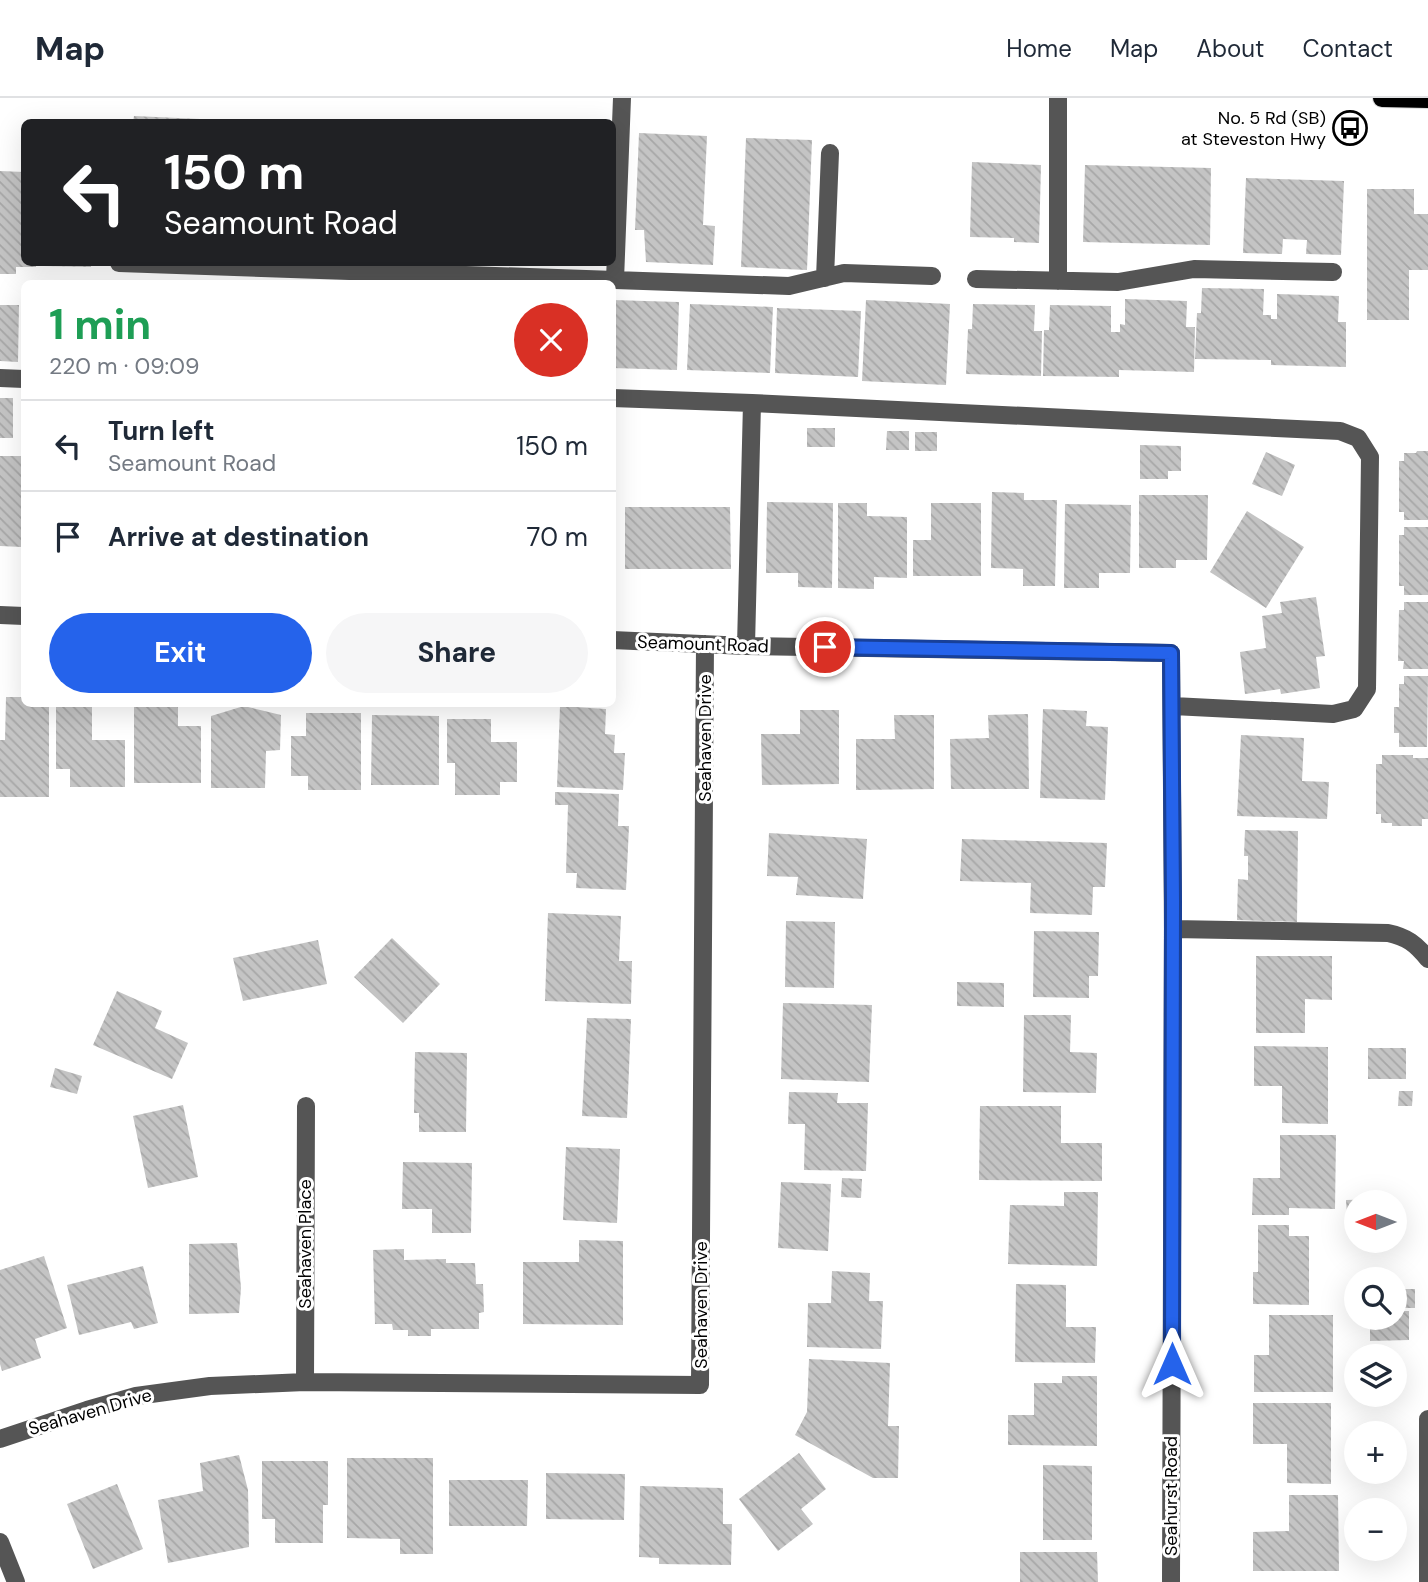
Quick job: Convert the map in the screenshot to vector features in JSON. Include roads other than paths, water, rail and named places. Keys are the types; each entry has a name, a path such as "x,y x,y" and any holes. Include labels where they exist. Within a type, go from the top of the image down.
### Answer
{"main road":[{"path":"1382,98 1428,99"}],"street":[{"path":"616,254 622,98"},
{"path":"1058,98 1058,281"},
{"path":"825,278 830,153"},
{"path":"311,266 410,268 615,280 616,266"},
{"path":"976,279 1118,282 1194,269 1333,272"},
{"path":"616,280 789,286 844,273 932,276"},
{"path":"0,378 21,379"},
{"path":"616,398 1340,431 1358,438 1370,457 1367,689 1354,709 1333,714 1172,706"},
{"path":"746,646 752,403"},
{"path":"0,615 21,616"},
{"name":"Seamount Road","path":"616,640 746,646 1171,653"},
{"name":"Seahaven Drive","path":"0,1439 136,1396 210,1386 305,1382 701,1385 705,644"},
{"name":"Seahurst Road","path":"1171,653 1171,1582"},
{"path":"1173,929 1388,933 1404,936 1418,946 1428,959"},
{"name":"Seahaven Place","path":"305,1382 306,1106"},
{"path":"1427,1582 1428,1419"},
{"path":"0,1542 16,1582"}],"place":[{"name":"No. 5 Rd (SB) at Steveston Hwy","path":"1350,128"}]}
